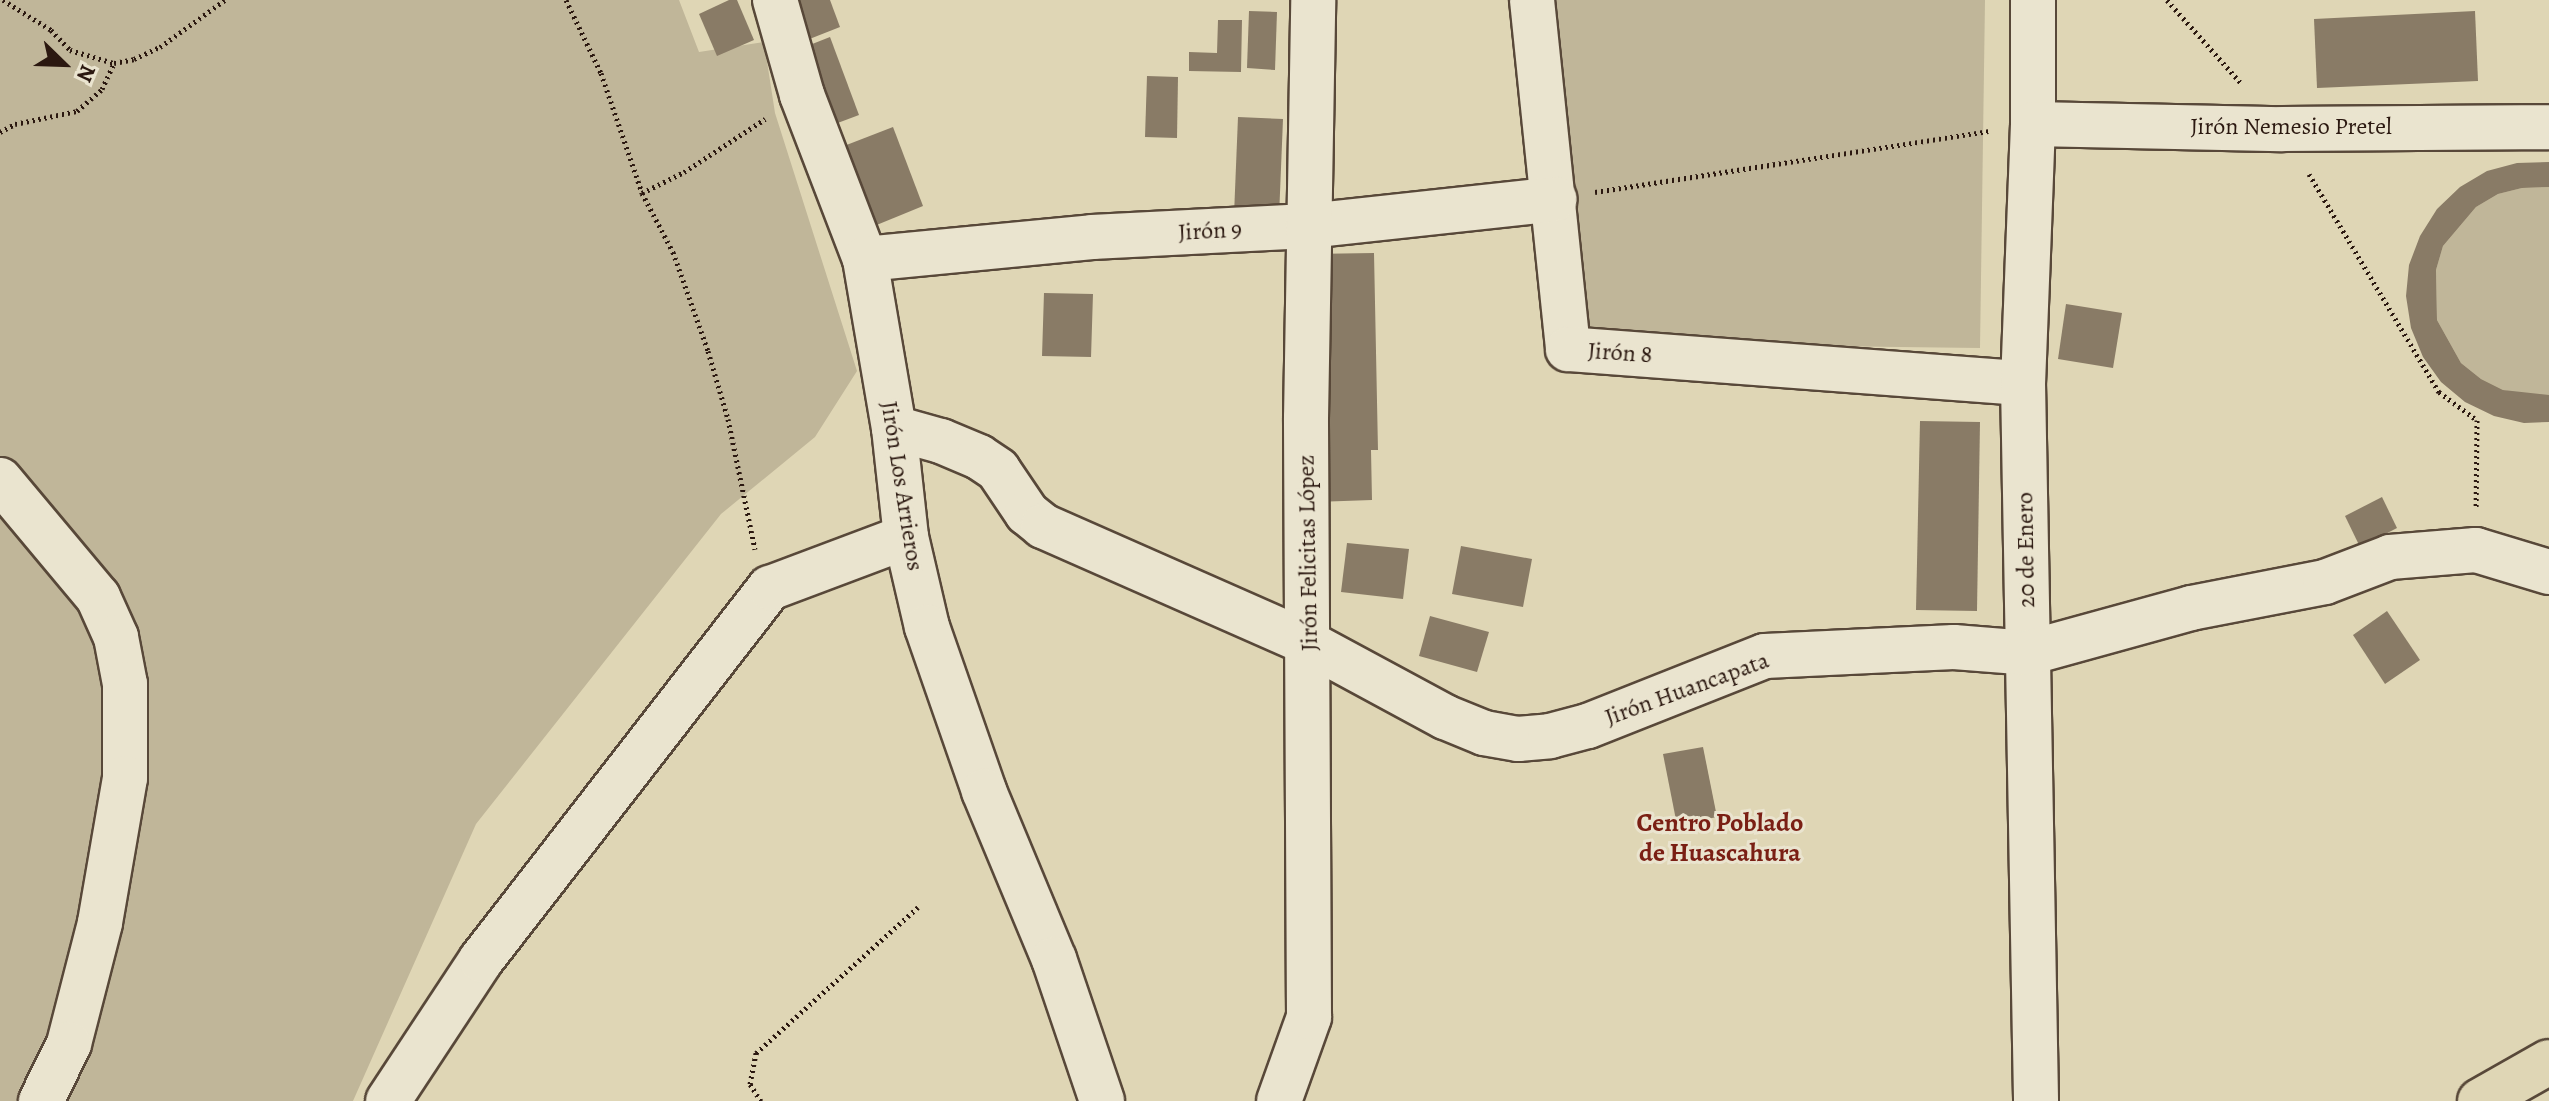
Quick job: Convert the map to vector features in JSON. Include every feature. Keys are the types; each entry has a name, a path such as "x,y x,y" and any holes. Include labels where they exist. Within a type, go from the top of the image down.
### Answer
{"highway":[{"path":"2480,1101 2549,1062"}],"street":[{"name":"Jirón Los Arrieros","path":"775,0 802,95 865,259 894,428 906,537 927,627 984,791 1054,959 1102,1101"},
{"name":"Jirón Felicitas López","path":"1279,1101 1309,1017 1308,226 1313,0"},
{"name":"Jirón 8","path":"1532,0 1555,199 1568,349 2023,383"},
{"name":"20 de Enero","path":"2033,0 2033,124 2023,383 2036,1101"},
{"name":"Jirón Nemesio Pretel","path":"2033,124 2282,129 2549,127"},
{"name":"Jirón 9","path":"865,259 1092,237 1308,226 1555,199"},
{"name":"Jirón Huancapata","path":"894,428 941,441 979,457 998,470 1027,513 1043,526 1308,643 1445,717 1484,733 1518,739 1550,736 1588,726 1765,656 1954,647 2028,653 2191,608 2325,582 2390,557 2476,550 2549,572"},
{"path":"0,480 98,597 116,637 125,684 125,778 100,923 69,1044 41,1101"},
{"path":"388,1101 481,960 770,588 906,537"}],"path":[{"path":"3,0 51,30 70,50 114,63 134,59 160,47 225,0"},
{"path":"566,0 601,73 642,193 673,252 708,351 738,461 755,541 757,577 770,588"},
{"path":"2167,0 2282,129 2439,392 2477,420 2476,550"},
{"path":"0,132 15,124 77,111 102,89 114,63"},
{"path":"642,193 684,172 802,95"},
{"path":"1555,199 2033,124"},
{"path":"761,1101 750,1084 756,1053 918,907"}],"shaded area":[{"path":"0,0 679,0 699,52 764,42 775,113 857,371 815,437 721,514 476,824 353,1101 0,1101"},
{"path":"1545,0 1985,0 1980,348 1573,343"},
{"path":"2549,187 2549,395 2527,395 2503,390 2481,379 2461,363 2437,320 2436,270 2443,246 2476,207 2498,194 2522,188"}],"building":[{"path":"729,0 737,0 754,40 717,56 699,14"},
{"path":"792,0 830,0 840,27 807,40"},
{"path":"1249,11 1277,12 1275,70 1247,68"},
{"path":"2475,11 2478,81 2317,88 2314,19"},
{"path":"1218,20 1242,20 1241,72 1189,71 1189,52 1217,53"},
{"path":"830,37 859,115 827,127 797,50"},
{"path":"1147,76 1178,77 1177,138 1145,137"},
{"path":"1238,117 1283,119 1279,217 1234,215"},
{"path":"893,127 923,206 862,231 831,151"},
{"path":"2549,162 2549,187 2522,188 2498,194 2476,207 2443,246 2436,270 2437,320 2461,363 2481,379 2503,390 2549,395 2549,422 2524,423 2494,416 2465,402 2441,382 2423,357 2411,328 2406,296 2409,265 2420,236 2437,209 2460,187 2487,171 2517,163"},
{"path":"1374,253 1378,450 1371,450 1372,500 1315,502 1310,254"},
{"path":"1044,293 1093,294 1091,357 1042,356"},
{"path":"2066,304 2122,313 2113,368 2058,359"},
{"path":"1920,421 1980,422 1977,611 1916,610"},
{"path":"2382,497 2397,528 2360,547 2345,516"},
{"path":"1347,543 1409,549 1403,599 1341,592"},
{"path":"1461,546 1532,559 1523,607 1452,594"},
{"path":"2387,611 2420,660 2385,684 2353,635"},
{"path":"1430,616 1489,632 1477,672 1419,656"},
{"path":"1703,747 1717,817 1677,825 1663,754"}],"district":[{"name":"Centro Poblado de Huascahura","path":"1720,838"}]}
